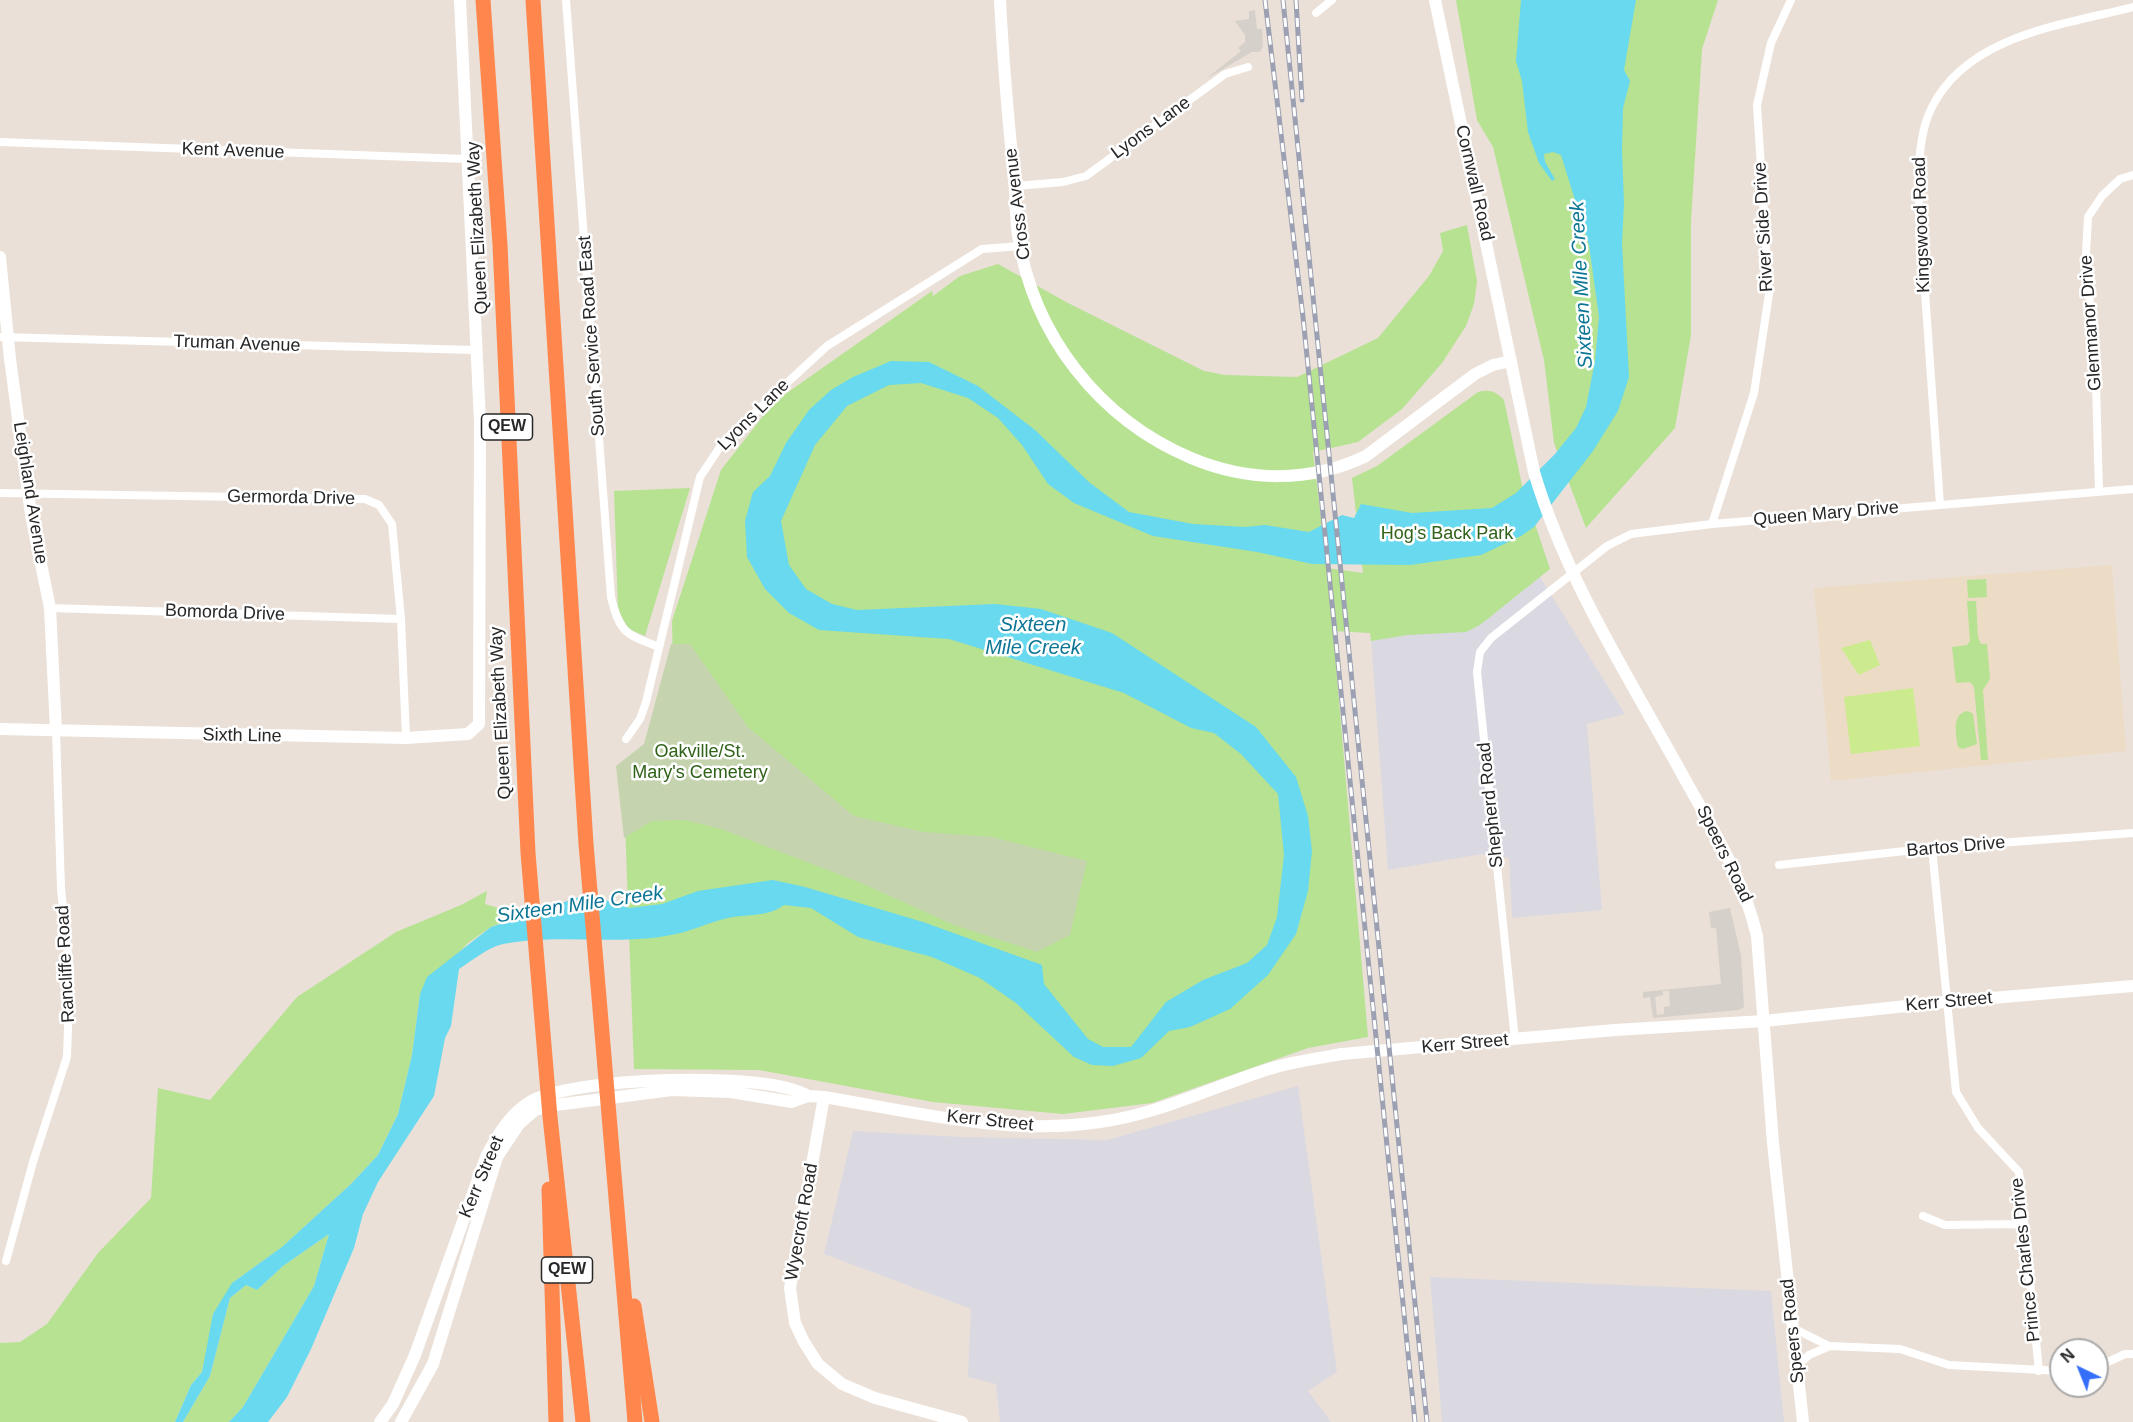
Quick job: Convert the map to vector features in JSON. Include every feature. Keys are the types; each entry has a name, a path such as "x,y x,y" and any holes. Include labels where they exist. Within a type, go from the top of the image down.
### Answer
{"highway":[{"name":"Queen Elizabeth Way","path":"483,0 500,245 528,853 550,1117 583,1422"},
{"name":"QEW","path":"532,0 586,844 635,1422"},
{"path":"550,1117 552,1338 556,1422"},
{"path":"618,1212 644,1362 651,1422"}],"main road":[{"path":"460,0 475,350"},
{"name":"Cross Avenue","path":"1000,0 1006,108 1020,246 1030,287 1056,343 1075,371 1122,419 1151,439 1200,462 1247,474 1271,477 1327,471 1348,465 1378,449 1487,368 1511,361"},
{"name":"Cornwall Road","path":"1437,2 1511,361"},
{"name":"Leighland Avenue","path":"0,257 4,337 50,608 56,730"},
{"name":"Sixth Line","path":"0,729 406,738 468,734 479,724 480,422 475,350"},
{"name":"Speers Road","path":"1511,361 1534,472 1563,551 1598,623 1739,879 1750,905 1757,936 1773,1143 1803,1422"},
{"name":"Kerr Street","path":"401,1422 433,1364 497,1157 512,1132 535,1110 577,1101 672,1090 731,1092 792,1102 808,1096 824,1097 983,1123 1034,1127 1101,1122 1147,1111 1297,1061 1342,1054 1764,1021 1945,1002 2133,989"},
{"name":"Kerr Street","path":"380,1422 393,1404 415,1355 486,1157 504,1127 529,1102 552,1094 583,1088 639,1082 712,1080 769,1084 798,1090 808,1096"},
{"name":"Wyecroft Road","path":"824,1097 790,1288 795,1323 818,1364 842,1384 875,1398 962,1422"}],"street":[{"name":"South Service Road East","path":"566,0 611,597 618,622 632,636 659,647"},
{"path":"1316,13 1332,0"},
{"name":"River Side Drive","path":"1712,524 1754,393 1768,294 1757,105 1771,44 1791,0"},
{"name":"Kingswood Road","path":"1940,505 1918,192 1919,149 1931,108 1949,78 1976,57 2039,30 2133,7"},
{"name":"Lyons Lane","path":"1015,186 1063,182 1086,176 1225,74 1248,68"},
{"name":"Kent Avenue","path":"0,142 466,159"},
{"name":"Glenmanor Drive","path":"2099,492 2096,384 2086,254 2088,217 2102,196 2120,179 2133,175"},
{"name":"Lyons Lane","path":"626,739 640,719 700,477 724,441 826,346 982,249 1020,246"},
{"name":"Truman Avenue","path":"4,337 475,350"},
{"name":"Queen Mary Drive","path":"1540,598 1614,541 1631,534 1712,524 2133,489"},
{"name":"Germorda Drive","path":"0,493 365,499 379,505 392,524 401,619 406,738"},
{"name":"Shepherd Road","path":"1515,1040 1477,663 1485,643 1540,598"},
{"name":"Bomorda Drive","path":"50,608 401,619"},
{"name":"Rancliffe Road","path":"6,1261 33,1162 68,1057 70,973 61,889 56,730"},
{"name":"Bartos Drive","path":"1779,865 1932,848 2133,833"},
{"name":"Prince Charles Drive","path":"1932,848 1945,1002 1956,1092 1978,1128 2019,1172 2038,1371"},
{"path":"1923,1216 1945,1225 2024,1224"},
{"path":"1793,1329 1830,1346 1900,1349 1949,1365 2049,1371"},
{"path":"1796,1367 1809,1355 1830,1346"},
{"path":"2109,1361 2125,1354 2133,1354"}],"shaded area":[{"path":"1255,10 1257,29 1262,29 1263,46 1260,52 1252,52 1206,79 1241,51 1238,48 1245,42 1245,35 1235,21 1249,19 1249,11"},
{"path":"2112,565 2126,751 1831,781 1814,588"},
{"path":"1540,577 1625,714 1587,724 1602,910 1512,918 1509,858 1482,854 1388,870 1371,641 1485,619"},
{"path":"1730,908 1741,955 1744,1007 1739,1010 1653,1018 1650,997 1643,998 1643,992 1721,984 1716,928 1711,928 1709,912","holes":["1663,991 1669,991 1670,1006 1664,1007 1664,1014 1657,1015 1655,997 1663,995"]},
{"path":"1298,1086 1337,1372 1308,1391 1331,1422 1000,1422 996,1384 968,1377 971,1309 824,1254 853,1131 961,1137 1107,1140"},
{"path":"1430,1277 1771,1291 1784,1422 1442,1422"}],"green space":[{"path":"1456,0 1718,0 1702,49 1691,221 1691,335 1675,428 1586,528 1554,443 1544,360 1493,147 1477,120"},
{"name":"Hog's Back Park","path":"1467,225 1477,281 1474,304 1466,326 1442,363 1402,409 1358,442 1313,452 1327,568 1363,573 1352,478 1377,466 1478,392 1496,393 1504,400 1522,485 1550,569 1480,625 1466,632 1408,635 1371,641 1370,633 1333,631 1368,1037 1308,1048 1152,1103 1063,1114 933,1102 759,1070 634,1069 624,796 673,670 672,621 721,470 774,402 932,291 933,296 960,276 998,264 1068,303 1204,371 1225,375 1297,377 1378,338 1429,276 1443,251 1440,233"},
{"path":"690,488 645,636 629,629 618,611 614,491"},
{"path":"1986,579 1987,597 1968,598 1967,580"},
{"path":"1967,601 1976,601 1978,637 1981,644 1987,644 1990,679 1983,690 1988,760 1981,760 1974,687 1970,682 1956,683 1952,647 1967,645 1970,641"},
{"path":"1870,640 1880,665 1859,675 1841,648"},
{"name":"Oakville/St. Mary's Cemetery","path":"671,644 690,644 748,727 854,816 924,832 992,837 1087,861 1070,935 1037,952 954,925 861,883 721,829 684,820 652,821 624,838 616,766 644,744"},
{"path":"1913,688 1920,746 1851,754 1844,697"},
{"path":"1968,711 1973,714 1977,744 1963,749 1958,747 1956,725 1959,716"},
{"path":"487,891 485,904 522,915 491,927 468,943 420,994 412,1055 398,1114 378,1155 351,1184 282,1247 232,1283 208,1345 202,1372 191,1385 175,1422 0,1422 0,1343 20,1342 47,1324 98,1253 151,1198 158,1088 210,1100 297,997 396,932 461,905"},
{"path":"329,1234 314,1286 243,1407 229,1422 183,1422 210,1376 230,1298 246,1285 257,1290 283,1266"}],"water":[{"name":"Sixteen Mile Creek","path":"1521,0 1636,0 1624,70 1630,81 1623,108 1622,149 1624,204 1622,243 1629,377 1618,411 1593,451 1534,527 1521,536 1481,555 1410,565 1312,564 1257,552 1153,536 1074,503 1048,484 1022,445 998,418 968,398 921,383 889,385 847,406 815,445 781,521 789,565 806,589 832,604 857,610 995,604 1041,609 1112,633 1256,727 1296,777 1308,816 1312,851 1308,891 1296,934 1268,975 1230,1009 1190,1027 1169,1031 1141,1058 1113,1066 1092,1065 1074,1057 1016,1003 980,978 932,957 858,937 811,908 784,905 772,912 728,918 678,934 650,938 545,939 503,944 491,948 459,969 451,1026 445,1038 434,1096 378,1182 363,1214 354,1248 311,1349 287,1397 268,1422 229,1422 243,1407 314,1286 329,1234 283,1266 257,1290 246,1285 230,1298 210,1376 183,1422 175,1422 191,1385 202,1372 213,1314 232,1283 282,1247 351,1184 378,1155 398,1114 412,1055 420,994 427,977 491,927 588,894 629,908 662,904 698,891 773,880 805,887 923,922 1042,965 1044,984 1088,1039 1103,1047 1131,1047 1166,1002 1203,980 1247,963 1267,945 1277,917 1284,855 1278,794 1241,754 1214,733 1191,728 1124,693 949,639 819,630 789,613 765,589 747,557 745,521 753,492 770,476 786,443 809,410 831,390 853,377 891,361 929,362 978,386 1035,430 1090,483 1129,512 1193,524 1245,527 1265,525 1309,532 1342,515 1354,518 1361,504 1412,513 1492,508 1516,493 1555,454 1576,428 1586,407 1595,361 1599,317 1589,245 1561,155 1553,152 1544,154 1545,162 1555,179 1552,181 1539,163 1528,132 1522,81 1516,61"}],"railway":[{"path":"1265,0 1303,317 1415,1422"},
{"path":"1283,0 1427,1422"},
{"path":"1296,0 1302,100"}]}
